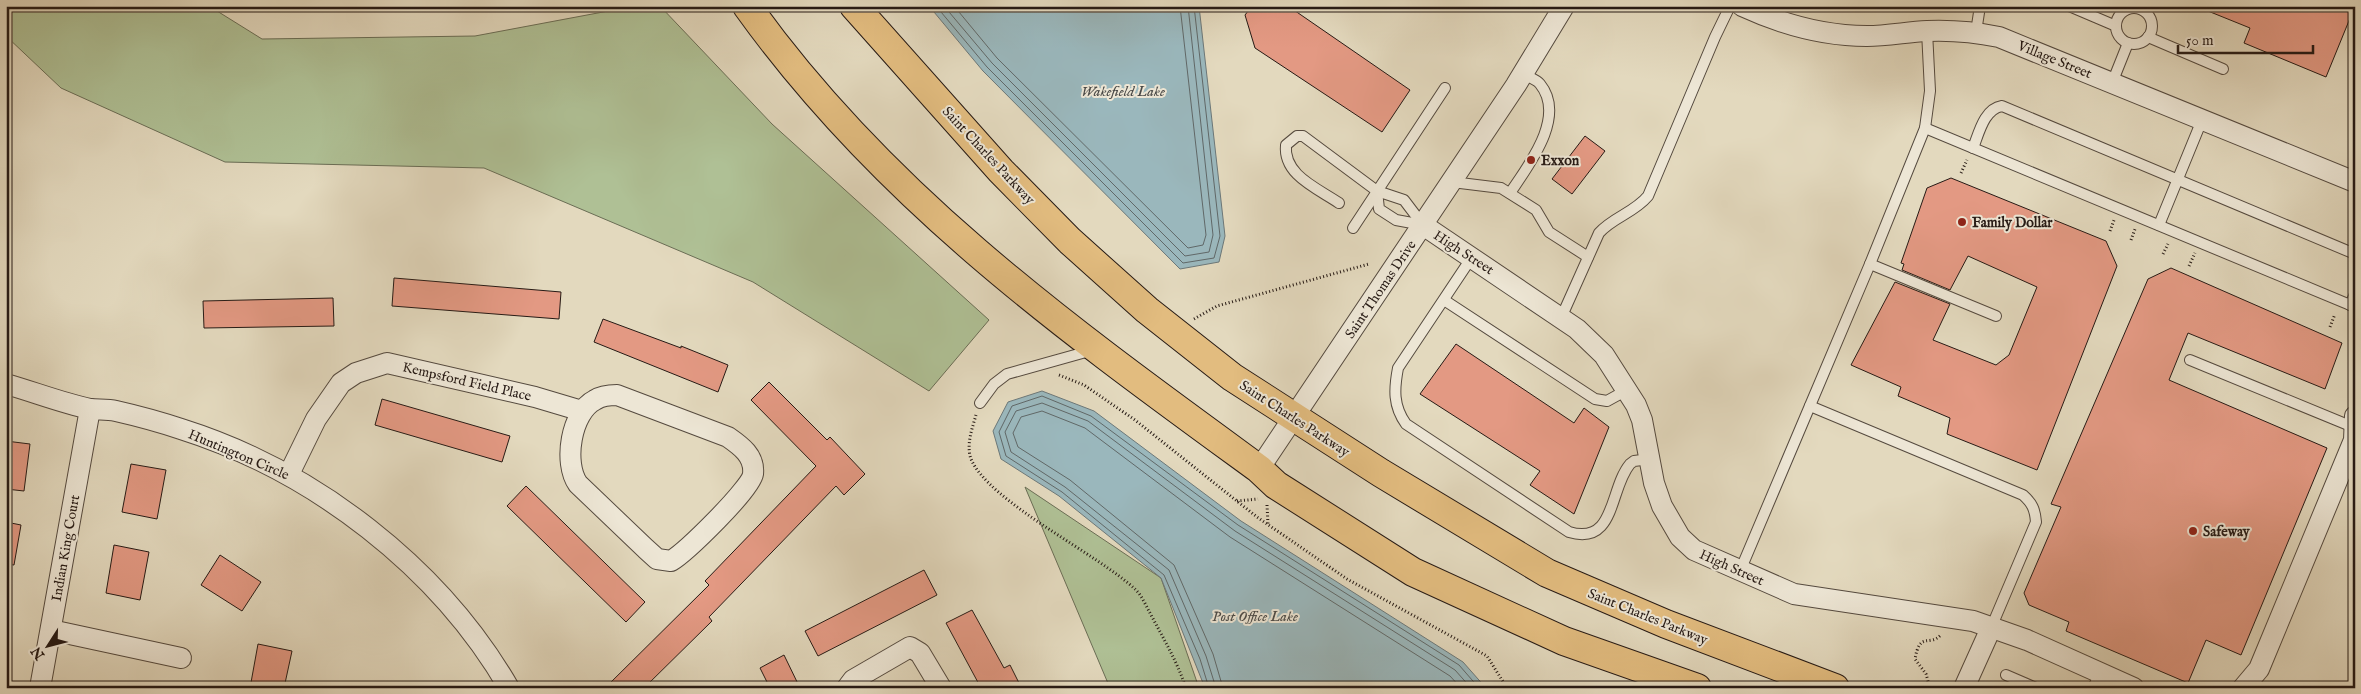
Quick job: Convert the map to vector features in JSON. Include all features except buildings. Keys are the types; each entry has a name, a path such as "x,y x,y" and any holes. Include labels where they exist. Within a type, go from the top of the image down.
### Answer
{"main road":[{"path":"747,6 817,95 864,148 908,191 1000,274 1095,349 1259,469 1276,485 1413,572 1564,640 1668,683 1697,688"},
{"name":"Saint Charles Parkway","path":"854,6 1001,171 1070,241 1170,328 1232,377 1380,473 1547,574 1666,624 1835,688"}],"street":[{"name":"Saint Thomas Drive","path":"1259,469 1452,182 1523,74 1564,6"},
{"name":"Village Street","path":"1742,6 1761,15 1809,30 1837,35 1868,36 1927,31 1976,32 1999,37 2355,182"},
{"name":"High Street","path":"1423,225 1561,318 1591,340 1604,355 1627,390 1642,420 1654,483 1662,506 1680,537 1694,550 1794,594 1906,609 1973,621 2027,640 2097,680 2134,688"},
{"name":"Kempsford Field Place","path":"289,474 316,419 341,383 371,366 387,363 535,397 582,411"},
{"name":"Huntington Circle","path":"6,384 90,409 114,411 182,429 246,454 289,474 361,522 417,572 461,619 492,660 509,688"},
{"path":"617,395 728,437 747,453 753,468 750,483 678,557 671,560 657,559 573,477 569,460 574,430 582,411 594,400 617,395"},
{"name":"Indian King Court","path":"40,688 90,409"},
{"path":"2243,688 2259,669 2264,657 2354,440 2354,421"},
{"path":"1964,688 1991,628"},
{"path":"50,630 181,658"},
{"path":"847,688 853,680 910,647 920,652 941,688"}],"lane":[{"path":"1561,318 1588,257 1605,225 1640,205 1648,196 1730,6"},
{"path":"1976,32 1980,6"},
{"path":"2069,6 2116,26"},
{"path":"2148,38 2151,23 2144,11 2138,8 2125,10 2120,15 2116,26 2118,34 2128,42 2136,43 2148,38 2223,69"},
{"path":"1740,571 1870,264 1925,128 1929,113 1930,91 1927,31"},
{"path":"2112,83 2128,42"},
{"path":"1510,194 1544,142 1548,117 1548,99 1540,85 1523,74"},
{"path":"1353,228 1445,88"},
{"path":"1973,148 1989,112 1994,108 2002,106 2355,254"},
{"path":"2159,225 2202,120"},
{"path":"1925,128 2352,306 2355,294"},
{"path":"1339,204 1291,171 1285,153 1286,145 1291,140 1297,136 1303,136 1377,191 1404,200 1423,225"},
{"path":"1452,182 1501,188 1536,210 1549,232 1588,257"},
{"path":"1377,191 1380,209 1396,220 1423,225"},
{"path":"1472,257 1398,368 1394,385 1396,402 1399,414 1406,424 1569,532 1580,535 1589,534 1603,527 1630,464 1634,461 1650,459"},
{"path":"1870,264 1996,316"},
{"path":"1444,300 1595,400 1607,401 1627,390"},
{"path":"980,402 994,384 1007,374 1095,349"},
{"path":"2190,360 2354,421"},
{"path":"1810,406 2023,495 2030,502 2035,510 2036,522 1991,628"},
{"path":"2006,676 2036,688"}],"path":[{"path":"2131,240 2136,225"},
{"path":"2163,254 2171,240"},
{"path":"1170,328 1191,320 1217,306 1369,264"},
{"path":"1038,366 1084,385 1136,420 1237,502 1347,579 1487,656 1507,688"},
{"path":"980,402 969,442 971,459 985,481 1007,499 1115,572 1138,592 1178,666 1186,688"},
{"path":"1237,502 1266,498 1268,525"},
{"path":"1930,688 1926,674 1916,658 1917,647 1925,640 1938,638 1947,629"}],"green space":[{"path":"6,6 209,6 262,39 475,36 635,6 660,6 772,124 989,320 929,391 753,282 484,168 225,162 61,88 6,36"},
{"path":"1025,487 1161,578 1199,688 1110,688"}],"water":[{"name":"Wakefield Lake","path":"929,6 1199,6 1225,236 1219,262 1180,269 983,71"},
{"name":"Post Office Lake","path":"1042,391 1094,411 1241,521 1463,662 1486,688 1205,688 1161,578 1059,496 1001,459 993,431 1008,402"}],"place":[{"name":"Exxon","path":"1531,160"},
{"name":"Family Dollar","path":"1962,222"},
{"name":"Safeway","path":"2193,531"}]}
